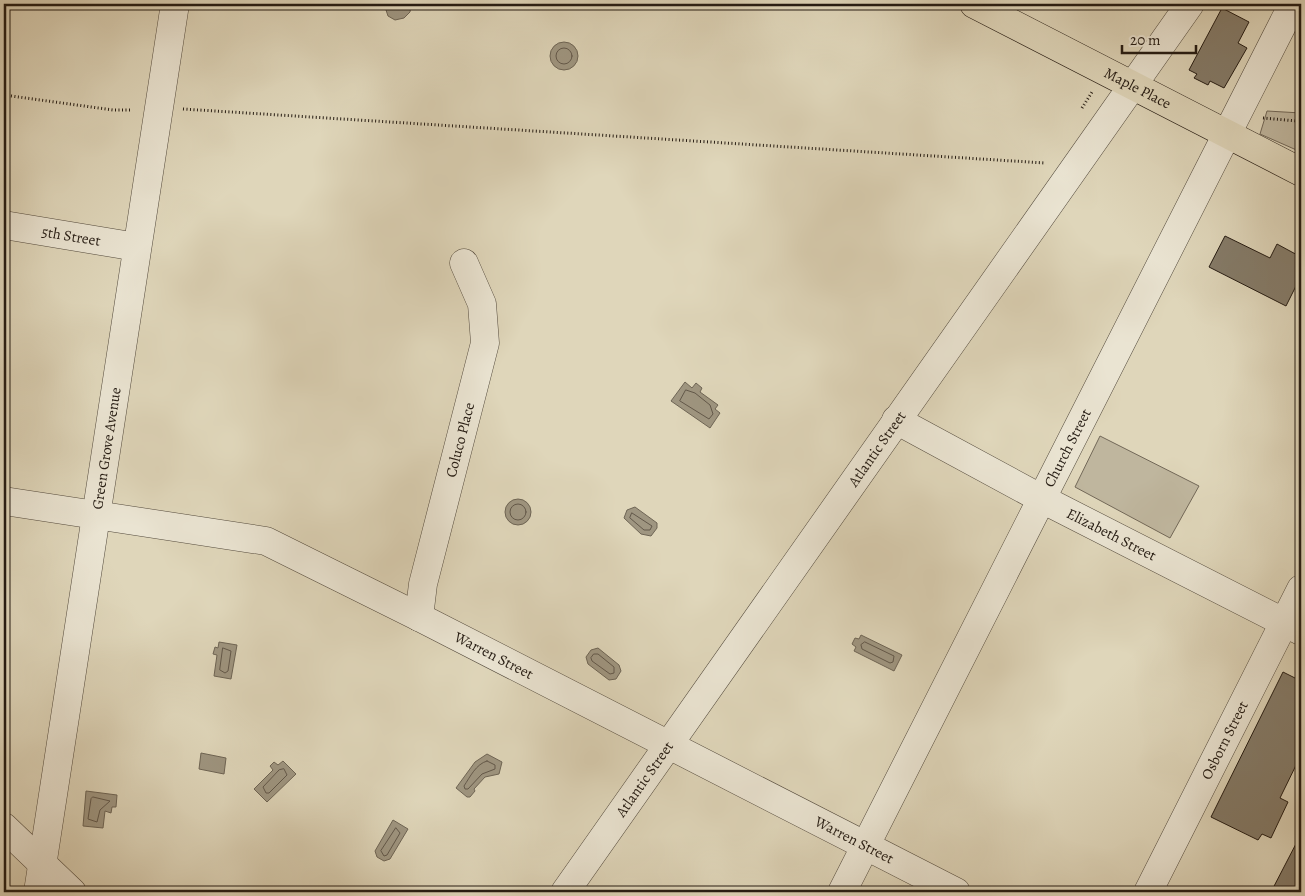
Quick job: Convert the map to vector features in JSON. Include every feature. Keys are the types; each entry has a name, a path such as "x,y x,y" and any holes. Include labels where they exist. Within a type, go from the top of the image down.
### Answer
{"main road":[{"name":"Maple Place","path":"974,4 1301,172"}],"street":[{"name":"Green Grove Avenue","path":"38,892 176,4"},
{"name":"Atlantic Street","path":"565,892 1190,4"},
{"name":"Church Street","path":"842,892 1294,4"},
{"name":"5th Street","path":"4,226 137,246"},
{"name":"Coluco Place","path":"419,617 423,584 485,343 482,304 464,263"},
{"name":"Elizabeth Street","path":"896,420 1042,499 1293,626"},
{"name":"Warren Street","path":"4,501 266,541 419,617 956,892"},
{"name":"Osborn Street","path":"1148,892 1293,626 1301,589"},
{"path":"4,827 72,892"}],"path":[{"path":"4,95 113,110 160,109 1046,163"},
{"path":"1078,115 1088,99"},
{"path":"1261,117 1296,121 1301,124"}],"shaded area":[{"path":"1267,111 1301,113 1301,152 1260,134"},
{"path":"1100,436 1199,486 1170,538 1075,487"}],"water":[{"path":"384,4 411,4 410,12 404,18 395,20 388,16"},
{"path":"564,42 574,46 578,56 574,66 564,70 554,66 550,56 554,46"},
{"path":"685,382 692,388 696,383 702,388 700,392 718,405 715,409 720,413 710,428 671,401"},
{"path":"518,499 527,503 531,512 527,521 518,525 509,521 505,512 509,503"},
{"path":"635,507 657,523 657,528 651,536 641,534 624,518 627,510"},
{"path":"861,635 902,655 894,671 854,651 856,647 852,644 855,638 859,639"},
{"path":"219,642 237,645 231,679 214,676 217,655 213,654 215,647 218,648"},
{"path":"598,648 619,665 621,671 616,679 609,680 588,664 586,657 591,650"},
{"path":"201,753 226,758 224,774 199,769"},
{"path":"487,754 502,762 499,774 485,777 474,789 475,791 470,797 467,797 456,788 475,762"},
{"path":"283,761 296,774 267,802 254,789 273,770 270,766 274,762 278,765"},
{"path":"86,791 117,795 116,807 112,807 111,813 105,811 103,828 83,826"},
{"path":"393,820 408,829 390,859 384,861 377,857 375,851"}],"building":[{"path":"1222,8 1249,22 1238,43 1247,48 1224,88 1210,81 1208,85 1194,78 1197,74 1189,70"},
{"path":"1225,236 1270,258 1277,244 1301,257 1301,276 1286,306 1209,267"},
{"path":"1283,672 1301,681 1301,755 1280,798 1288,802 1271,838 1262,834 1258,840 1211,817"},
{"path":"1299,838 1301,839 1301,892 1271,892"}]}
